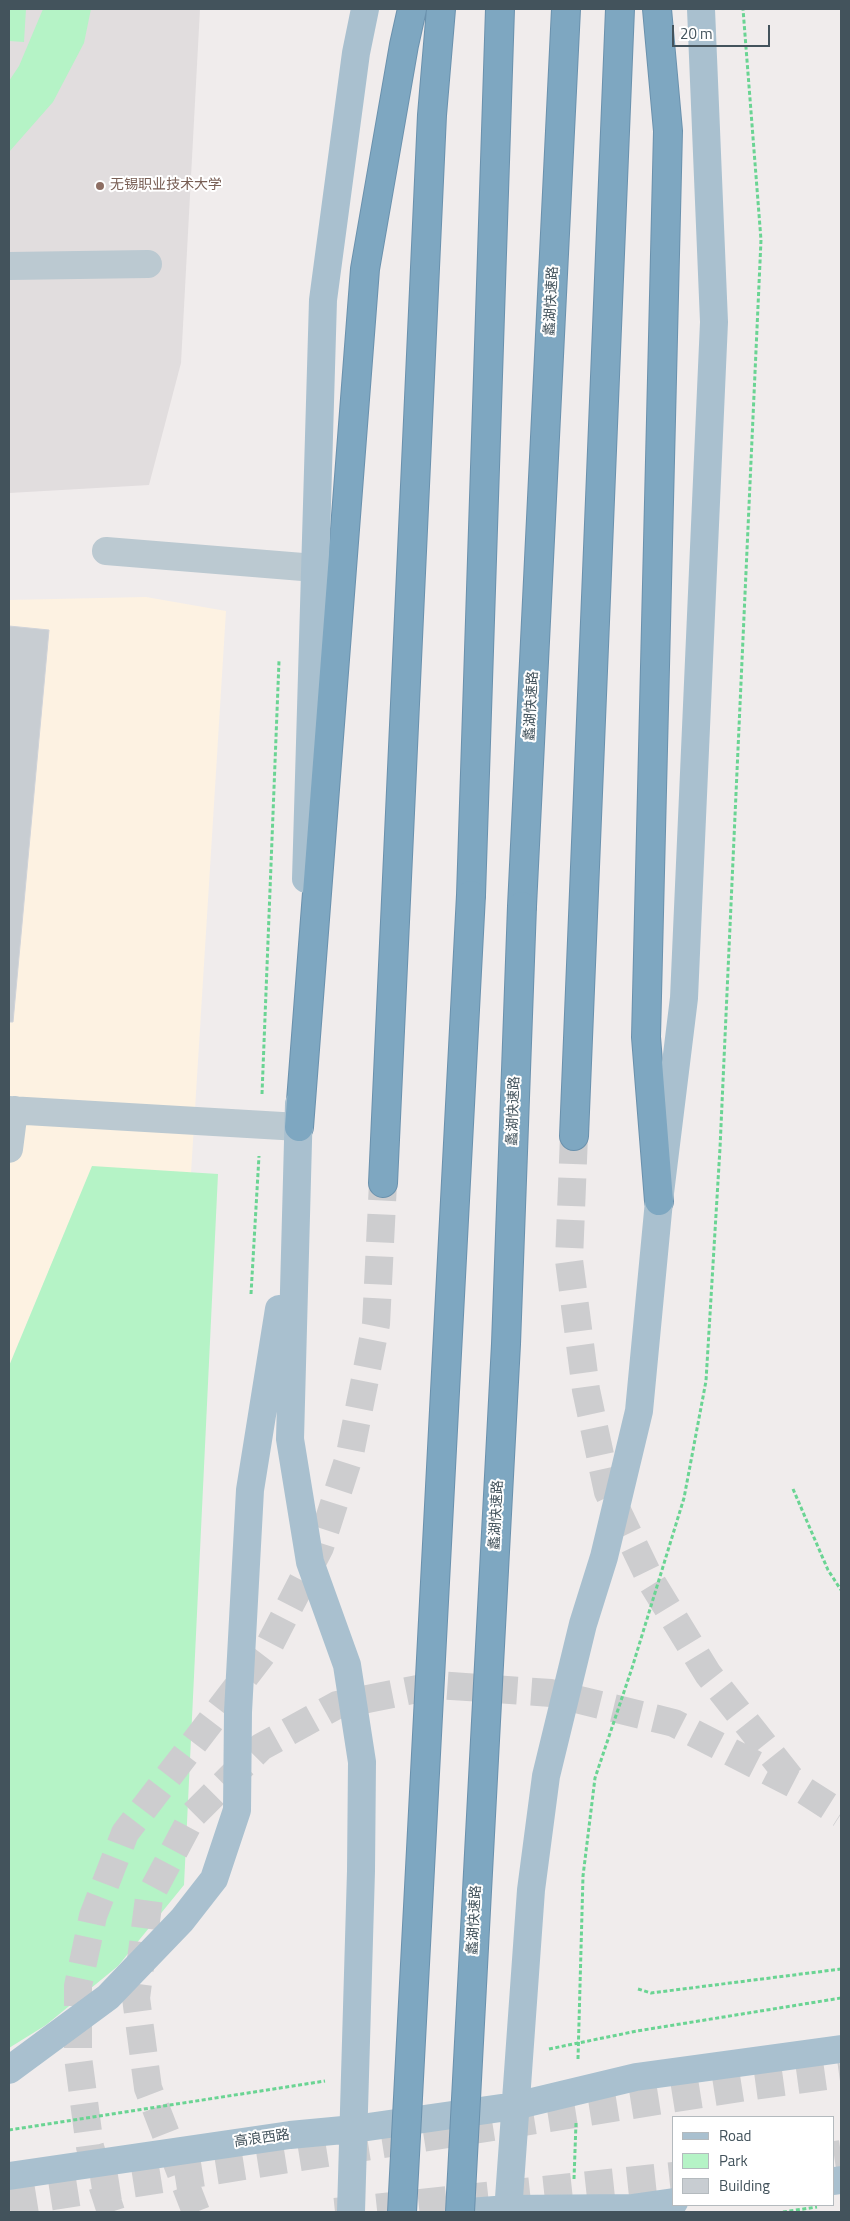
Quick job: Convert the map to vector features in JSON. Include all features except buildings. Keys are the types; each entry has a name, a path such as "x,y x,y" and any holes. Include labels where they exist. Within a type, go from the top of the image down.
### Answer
{"highway":[{"path":"299,1127 365,269 402,55 412,9"},
{"path":"383,1183 432,115 441,9"},
{"path":"402,2212 471,895 500,9"},
{"name":"蠡湖快速路","path":"460,2212 506,1344 522,906 566,9"},
{"path":"574,1136 620,9"},
{"path":"656,9 668,131 646,1037 659,1201"}],"main road":[{"path":"351,2212 361,1871 362,1762 347,1665 310,1562 290,1439 324,300 356,52 365,9"},
{"path":"508,2211 531,1890 546,1776 584,1624 604,1557 639,1411 659,1201 684,998 714,322 701,9"},
{"path":"9,2070 108,1996 182,1920 214,1879 237,1810 238,1712 250,1490 296,1202"},
{"name":"高浪西路","path":"9,2176 290,2134 354,2129 515,2106 636,2077 841,2049"},
{"path":"469,2212 632,2208 672,2202"}],"lane":[{"path":"9,266 148,264"},
{"path":"106,551 315,568"},
{"path":"9,1149 12,1110 299,1127"}],"path":[{"path":"793,1489 828,1570 841,1590"},
{"path":"638,1989 651,1993 841,1969"},
{"path":"519,2054 637,2031 841,1998"},
{"path":"9,2130 355,2077"},
{"path":"783,2212 822,2207"}],"shaded area":[{"name":"无锡职业技术大学","path":"9,9 200,9 181,363 149,485 9,493"},
{"path":"146,597 226,611 191,1173 92,1167 9,1366 9,600"}],"green space":[{"path":"9,9 26,9 24,42 9,41"},
{"path":"43,9 91,9 84,43 53,102 9,152 9,81 19,66"},
{"path":"92,1166 218,1174 184,1885 118,1966 46,2025 9,2048 9,1366"}],"tunnel":[{"path":"574,1136 569,1260 586,1390 608,1492 651,1581 708,1674 791,1779"},
{"path":"111,2212 90,2147 78,2057 78,1986 93,1916 125,1833 270,1644 320,1547 350,1454 376,1324 383,1183"},
{"path":"196,2212 148,2088 136,1998 149,1898 193,1815 261,1747 337,1705 438,1685 551,1693 674,1723 797,1786 841,1814"},
{"path":"9,2203 746,2087 841,2074"},
{"path":"835,2155 841,2154"},
{"path":"335,2212 672,2176"}],"place":[{"name":"无锡职业技术大学","path":"100,186"}]}
